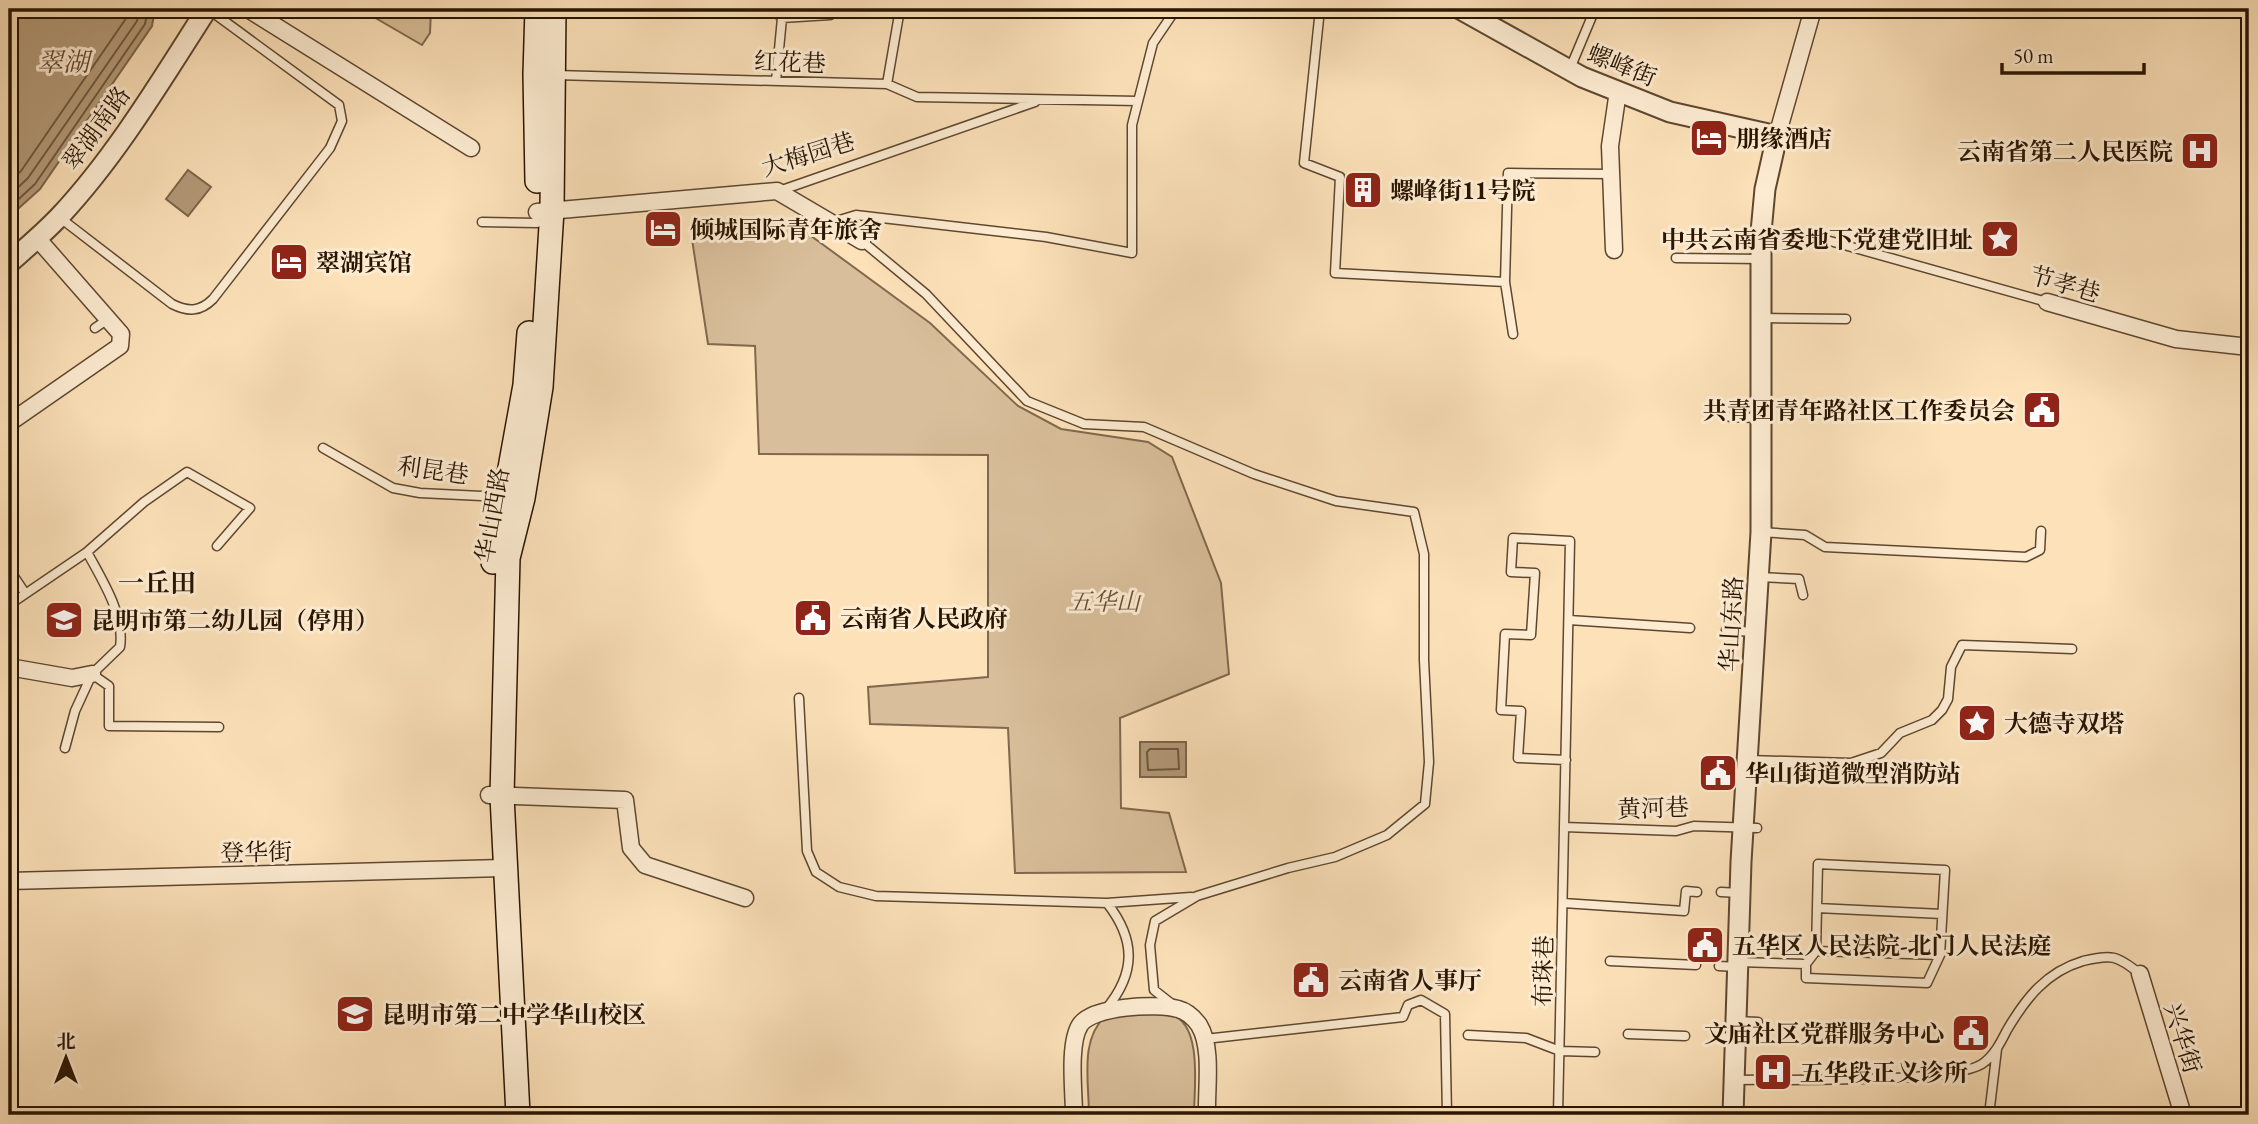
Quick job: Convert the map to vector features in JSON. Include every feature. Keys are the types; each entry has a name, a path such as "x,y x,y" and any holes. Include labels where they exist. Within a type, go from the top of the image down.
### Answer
{"main road":[{"name":"华山西路","path":"496,796 508,558 523,498 541,387 544,74 537,9"},
{"name":"华山西路","path":"544,74 554,9"},
{"name":"华山西路","path":"506,1115 496,869 493,557 525,385 542,215"},
{"name":"华山西路","path":"496,869 518,1115"}],"street":[{"name":"翠湖南路","path":"9,263 59,217 90,180 208,9"},
{"path":"248,9 471,148"},
{"name":"螺峰街","path":"1460,9 1569,71 1670,111 1777,136"},
{"path":"1777,136 1813,9"},
{"path":"1614,250 1610,146 1618,90"},
{"name":"华山东路","path":"1733,1115 1734,1080 1729,1032 1731,892 1750,828 1748,760 1761,532 1762,211 1777,136"},
{"path":"777,191 862,241"},
{"name":"大梅园巷","path":"542,215 777,191"},
{"path":"9,423 120,346 121,334 102,323 37,238"},
{"name":"节孝巷","path":"2047,302 2176,339 2249,347"},
{"path":"9,667 72,678 92,674"},
{"path":"496,796 625,800 631,848 645,865 745,898"},
{"name":"登华街","path":"9,881 496,869"},
{"name":"兴华街","path":"2140,974 2182,1115"},
{"path":"1074,1115 1074,1039 1080,1025 1089,1015 1106,1009 1178,1008 1192,1017 1205,1039 1206,1115"}],"lane":[{"path":"59,217 172,304 194,310 205,307 213,299 330,148 342,121 339,105 208,9"},
{"path":"772,9 782,18 830,15 832,9"},
{"path":"887,84 900,9"},
{"path":"831,223 856,215 1046,237 1132,253 1132,125 1153,43 1177,9"},
{"path":"1320,9 1304,163 1340,177 1335,273 1505,282"},
{"path":"1569,71 1595,9"},
{"path":"776,81 782,18"},
{"name":"红花巷","path":"544,74 887,84 917,96 1138,101"},
{"name":"大梅园巷","path":"777,191 1041,100"},
{"path":"1513,334 1505,282 1508,173 1611,174"},
{"path":"482,222 542,215"},
{"path":"799,698 807,851 816,872 839,887 876,896 1107,903 1197,896 1288,868 1335,858 1387,835 1424,804 1429,762 1424,660 1424,554 1414,512 1336,501 1254,474 1144,427 1084,424 1027,401 926,294 862,241"},
{"name":"节孝巷","path":"1830,241 2047,302"},
{"path":"1676,258 1761,259"},
{"path":"1761,318 1846,319"},
{"path":"1730,418 1762,418"},
{"name":"利昆巷","path":"323,448 393,488 420,493 504,497"},
{"path":"9,605 87,552 144,502 187,472 250,508 217,546"},
{"path":"1761,532 1805,535 1825,547 2026,557 2040,550 2041,531"},
{"name":"布珠巷","path":"1558,1115 1560,1051 1569,620 1570,541 1513,538 1511,572 1535,573 1531,635 1505,634 1501,710 1521,711 1518,758 1566,760"},
{"path":"65,748 75,711 92,674 117,653 121,639 106,586 87,552"},
{"path":"9,569 25,593"},
{"path":"1759,577 1798,579 1802,595"},
{"path":"1569,620 1690,628"},
{"path":"1726,630 1756,632"},
{"path":"1748,760 1851,763 1881,752 1900,733 1932,720 1942,710 1948,699 1951,667 1962,645 2072,649"},
{"path":"92,674 109,686 110,726 219,727"},
{"name":"黄河巷","path":"1564,827 1676,831 1694,825 1750,828"},
{"path":"1818,864 1945,870 1942,914 1940,955 1927,983 1806,978 1806,964 1816,951 1818,864"},
{"path":"1563,903 1684,911 1686,891 1697,892"},
{"path":"1178,1008 1154,990 1150,944 1155,921 1197,896"},
{"path":"1106,1009 1126,981 1127,965 1125,930 1107,903"},
{"path":"1817,908 1942,914"},
{"path":"1816,951 1940,955"},
{"path":"1734,1080 1927,1076 1976,1067 1997,1049 2026,999 2044,980 2069,965 2107,955 2124,960 2140,974"},
{"path":"1610,961 1696,965"},
{"path":"1732,965 1806,964"},
{"path":"1205,1039 1404,1017 1408,1005 1421,1000 1444,1014 1447,1115"},
{"path":"1729,1032 1758,1021"},
{"path":"1629,1034 1685,1036"},
{"path":"1468,1035 1526,1038 1560,1051 1595,1052"},
{"path":"1989,1115 1997,1049"}],"green space":[{"path":"360,9 431,9 430,33 422,45"},
{"name":"五华山","path":"788,219 930,323 1018,406 1061,429 1148,442 1172,457 1221,583 1229,674 1120,718 1121,808 1169,813 1186,872 1015,873 1008,728 870,724 868,687 988,677 988,455 759,454 755,346 708,344 690,226"},
{"path":"1166,1014 1182,1021 1189,1031 1195,1059 1194,1115 1089,1115 1089,1048 1098,1025 1107,1015"}],"water":[{"name":"翠湖","path":"9,9 155,9 152,26 40,189 9,217"},
{"path":"188,170 211,187 188,216 166,199"},
{"path":"1140,742 1186,742 1186,777 1140,777"}],"place":[{"name":"朋缘酒店","path":"1709,138"},
{"name":"云南省第二人民医院","path":"2200,151"},
{"name":"螺峰街11号院","path":"1363,190"},
{"name":"倾城国际青年旅舍","path":"663,229"},
{"name":"中共云南省委地下党建党旧址","path":"2000,239"},
{"name":"翠湖宾馆","path":"289,262"},
{"name":"共青团青年路社区工作委员会","path":"2042,410"},
{"name":"云南省人民政府","path":"813,618"},
{"name":"昆明市第二幼儿园（停用）","path":"64,620"},
{"name":"大德寺双塔","path":"1977,723"},
{"name":"华山街道微型消防站","path":"1718,773"},
{"name":"五华区人民法院-北门人民法庭","path":"1705,945"},
{"name":"云南省人事厅","path":"1311,980"},
{"name":"昆明市第二中学华山校区","path":"355,1014"},
{"name":"文庙社区党群服务中心","path":"1971,1033"},
{"name":"五华段正义诊所","path":"1773,1072"}],"district":[{"name":"一丘田","path":"157,583"}]}
